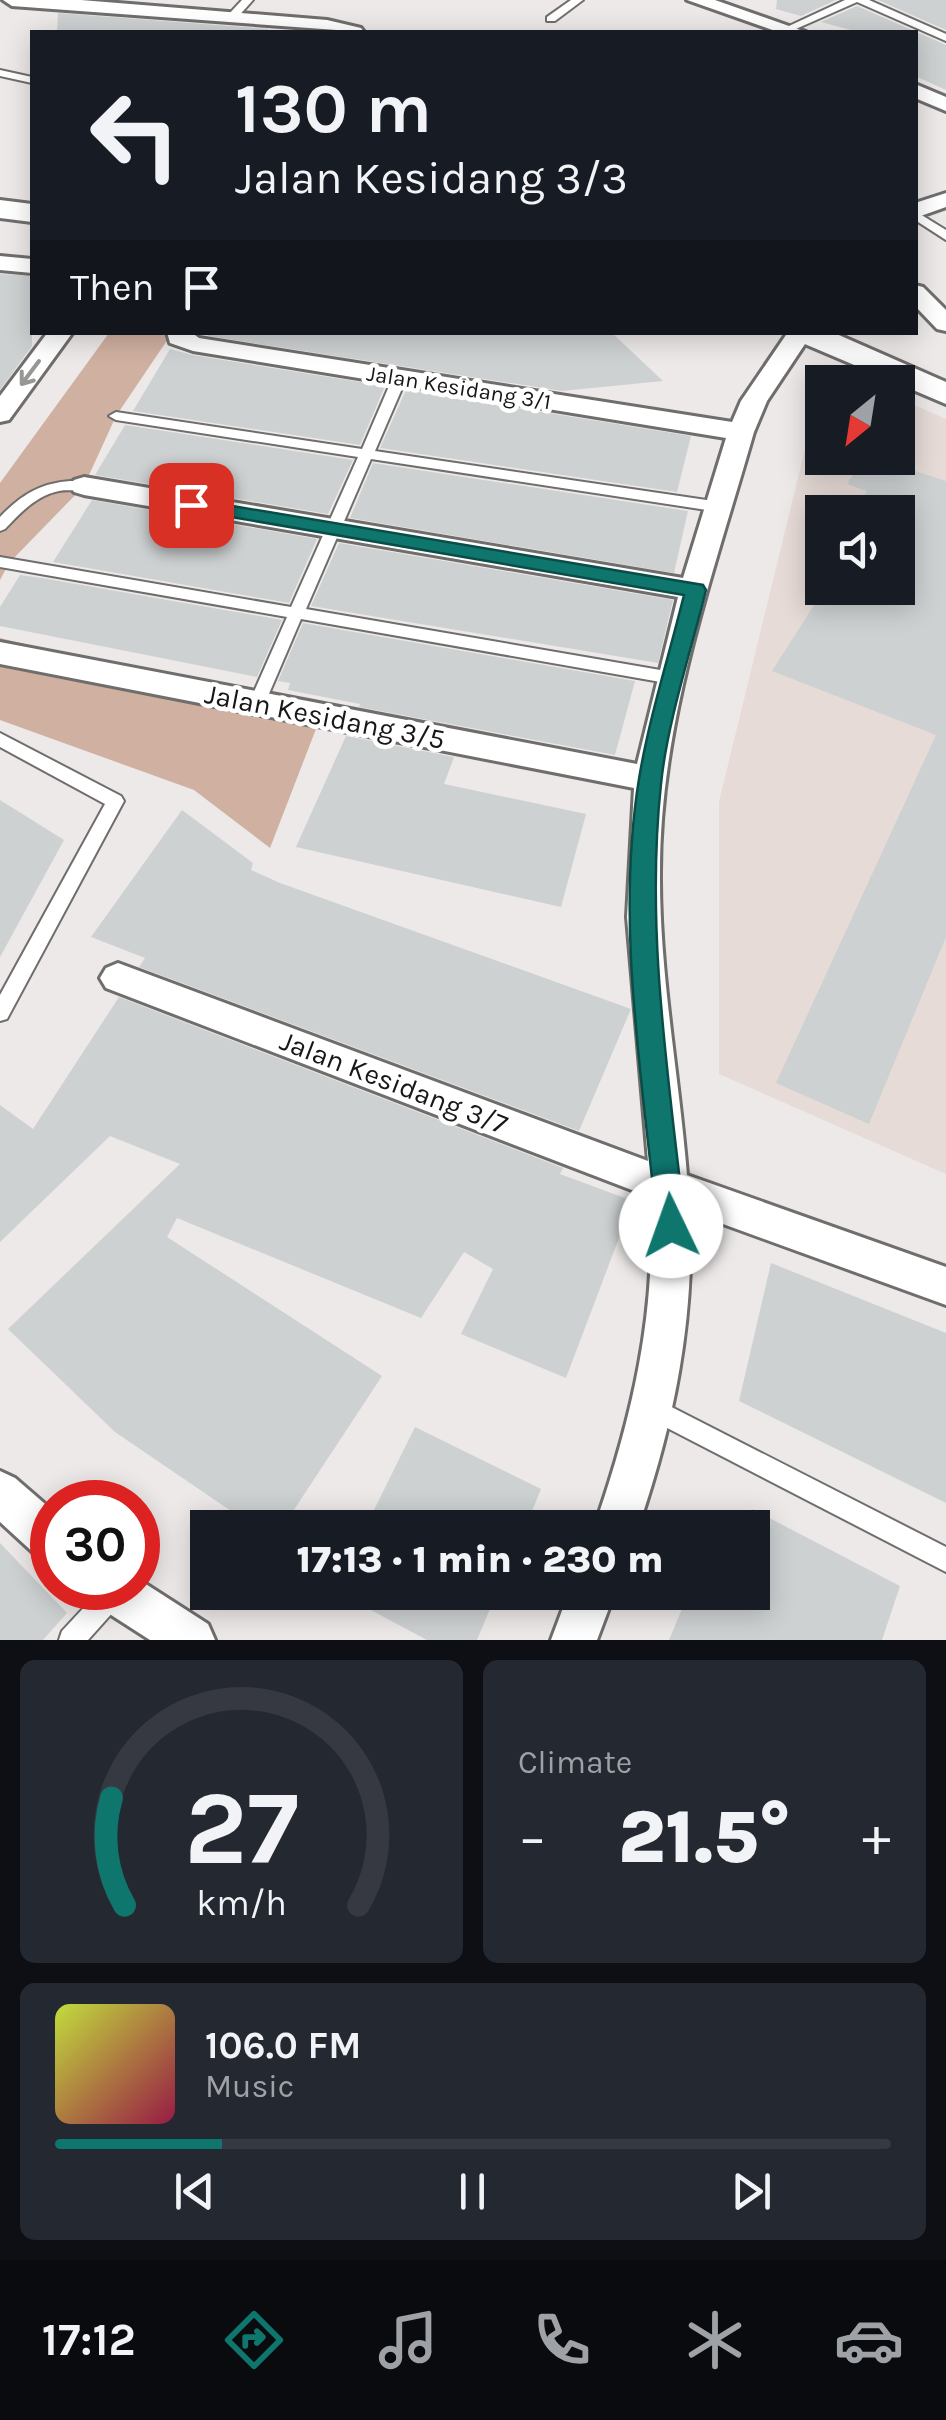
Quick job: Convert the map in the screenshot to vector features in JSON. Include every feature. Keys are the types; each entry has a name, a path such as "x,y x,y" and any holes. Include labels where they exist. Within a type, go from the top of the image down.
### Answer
{"street":[{"path":"12,0 143,7 232,18 332,20 350,30"},
{"path":"696,0 785,30"},
{"path":"132,30 143,7"},
{"path":"918,92 946,106"},
{"path":"918,212 946,200"},
{"path":"0,209 30,213"},
{"path":"0,263 30,266"},
{"path":"918,295 946,324"},
{"path":"0,414 59,335"},
{"name":"Jalan Kesidang 3/1","path":"179,335 193,344 741,432"},
{"path":"621,1510 652,1408 672,1265 670,1186 644,963 644,864 650,780 672,678 741,432 754,402 801,335"},
{"path":"810,335 946,394"},
{"path":"84,486 696,590"},
{"name":"Jalan Kesidang 3/5","path":"0,653 650,780"},
{"name":"Jalan Kesidang 3/7","path":"118,978 946,1286"},
{"path":"0,1493 30,1520"},
{"path":"146,1610 192,1640"},
{"path":"574,1640 585,1610"}],"lane":[{"path":"232,18 248,0"},
{"path":"551,19 578,0"},
{"path":"790,30 853,0"},
{"path":"861,0 946,38"},
{"path":"0,72 30,80"},
{"path":"918,215 946,236"},
{"path":"257,703 400,377"},
{"path":"116,416 720,507"},
{"path":"0,526 24,499 43,488 84,486"},
{"path":"0,562 672,678"},
{"path":"0,739 115,801 0,1014"},
{"path":"652,1408 946,1560"},
{"path":"72,1640 96,1610"}],"shaded area":[{"path":"108,335 171,335 116,416 84,486 9,563 0,580 0,483"},
{"path":"915,405 946,419 946,1174 719,1074 719,802 805,449 805,475 915,475"},
{"path":"0,638 321,716 270,848 194,790 0,720"}],"building":[{"path":"777,0 836,0 801,16 776,9"},
{"path":"878,0 946,0 946,30"},
{"path":"857,6 912,30 851,30 821,22"},
{"path":"58,13 268,29 268,30 57,30"},
{"path":"918,33 946,45 946,90 918,77"},
{"path":"0,274 30,276 32,346 0,390"},
{"path":"614,335 663,381 562,391 208,336"},
{"path":"170,349 385,386 360,445 133,411"},
{"path":"406,390 691,436 677,492 380,448"},
{"path":"125,425 353,460 328,514 95,475"},
{"path":"373,463 688,511 674,573 350,518"},
{"path":"915,471 946,481 946,937 869,1124 776,1083 936,735 772,671 814,605 915,605 915,495 865,495 867,491 847,484 853,475 915,475"},
{"path":"92,500 317,539 289,603 53,562"},
{"path":"339,543 673,600 658,663 311,606"},
{"path":"20,575 282,620 257,677 0,626 0,607"},
{"path":"303,623 635,681 615,755 288,690 290,683 278,681"},
{"path":"346,736 454,757 444,784 586,814 561,907 296,847"},
{"path":"0,800 64,840 0,957"},
{"path":"182,810 253,863 251,870 280,883 631,1009 579,1131 139,967 145,958 91,937"},
{"path":"119,997 563,1168 560,1174 633,1201 566,1378 461,1334 493,1269 464,1252 421,1318 177,1218 167,1237 382,1376 294,1510 230,1510 115,1432 8,1329 180,1164 110,1136 0,1242 0,1105 33,1129"},
{"path":"771,1263 946,1333 946,1503 739,1401"},
{"path":"415,1427 541,1489 532,1510 374,1510"},
{"path":"770,1518 900,1586 882,1640 669,1640 682,1610 770,1610"},
{"path":"0,1543 30,1574 30,1610 67,1613 43,1640 0,1640"},
{"path":"371,1610 490,1610 477,1640 427,1640"}],"route":[{"path":"191,505 696,590 650,780 644,864 644,963 670,1186 671,1226"}]}
